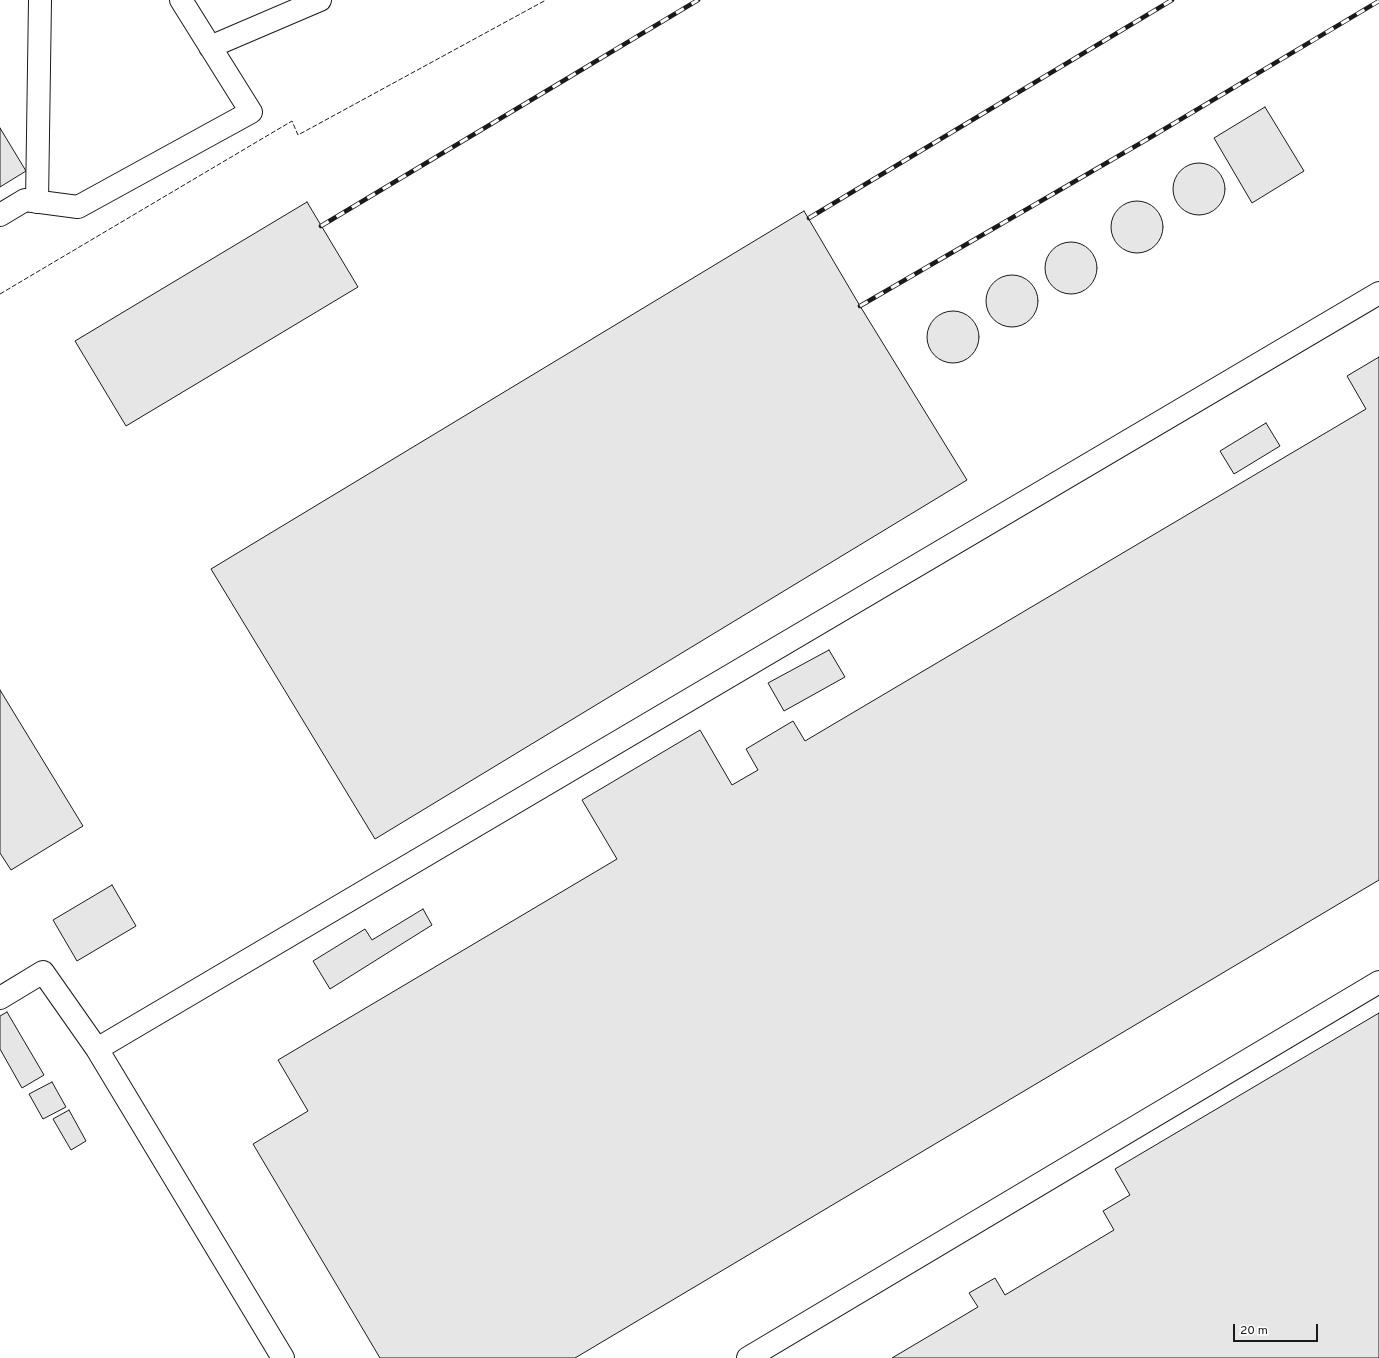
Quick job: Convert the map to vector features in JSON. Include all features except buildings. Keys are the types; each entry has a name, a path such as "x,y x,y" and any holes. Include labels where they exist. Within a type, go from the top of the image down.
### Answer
{"lane":[{"path":"37,202 40,0"},
{"path":"0,215 25,200 78,207 251,112 181,0"},
{"path":"210,47 320,0"},
{"path":"98,1050 1379,293"},
{"path":"0,998 43,972 98,1050 284,1358"},
{"path":"748,1358 1379,982"}],"railway":[{"path":"321,226 698,0"},
{"path":"809,218 1172,0"},
{"path":"860,306 1146,140 1379,1"}],"fence":[{"path":"0,294 292,121 298,135 546,0"}]}
